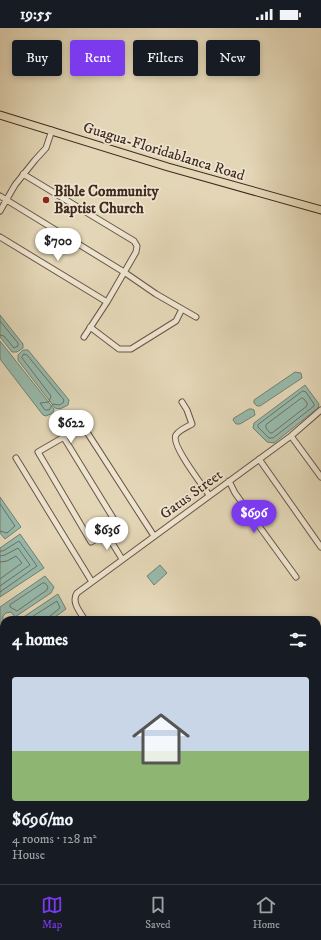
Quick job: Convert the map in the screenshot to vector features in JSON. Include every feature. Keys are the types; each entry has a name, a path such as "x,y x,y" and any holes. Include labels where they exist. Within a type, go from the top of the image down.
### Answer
{"main road":[{"name":"Guagua-Floridablanca Road","path":"0,115 168,167 321,210"}],"street":[{"path":"0,211 23,174 46,148 52,130"},
{"path":"23,174 134,241 137,246 136,252 107,302 84,337"},
{"path":"0,196 196,318"},
{"path":"0,237 107,302"},
{"path":"90,327 119,349 131,348 176,321 182,309"},
{"path":"182,402 187,410 192,424 176,434 176,442 185,460 209,496"},
{"name":"Gatus Street","path":"82,616 76,606 75,596 77,593 290,436 321,410"},
{"path":"64,438 118,526 92,542 38,452 83,426 154,536"},
{"path":"290,436 321,477"},
{"path":"16,458 92,582"},
{"path":"259,458 321,547"},
{"path":"228,481 235,493 296,577"},
{"path":"106,533 122,559"}],"water":[{"path":"0,315 23,344 23,348 17,352 12,352 0,337"},
{"path":"0,341 54,409 53,413 46,416 43,415 0,359"},
{"path":"23,350 28,350 69,400 68,405 60,409 55,408 18,360 18,355"},
{"path":"295,372 301,373 302,378 260,406 257,406 254,403 254,400"},
{"path":"305,385 319,404 318,408 274,443 267,442 253,428 254,423"},
{"path":"249,409 254,410 255,415 240,424 236,424 233,420 234,418"},
{"path":"0,497 21,527 5,539 0,533"},
{"path":"20,534 44,568 0,597 0,548"},
{"path":"160,565 167,573 154,585 147,576"},
{"path":"45,576 54,587 51,593 16,616 14,616 11,612 0,616 0,607"},
{"path":"58,594 66,609 56,616 25,616"}],"place":[{"name":"Bible Community Baptist Church","path":"46,200"}]}
